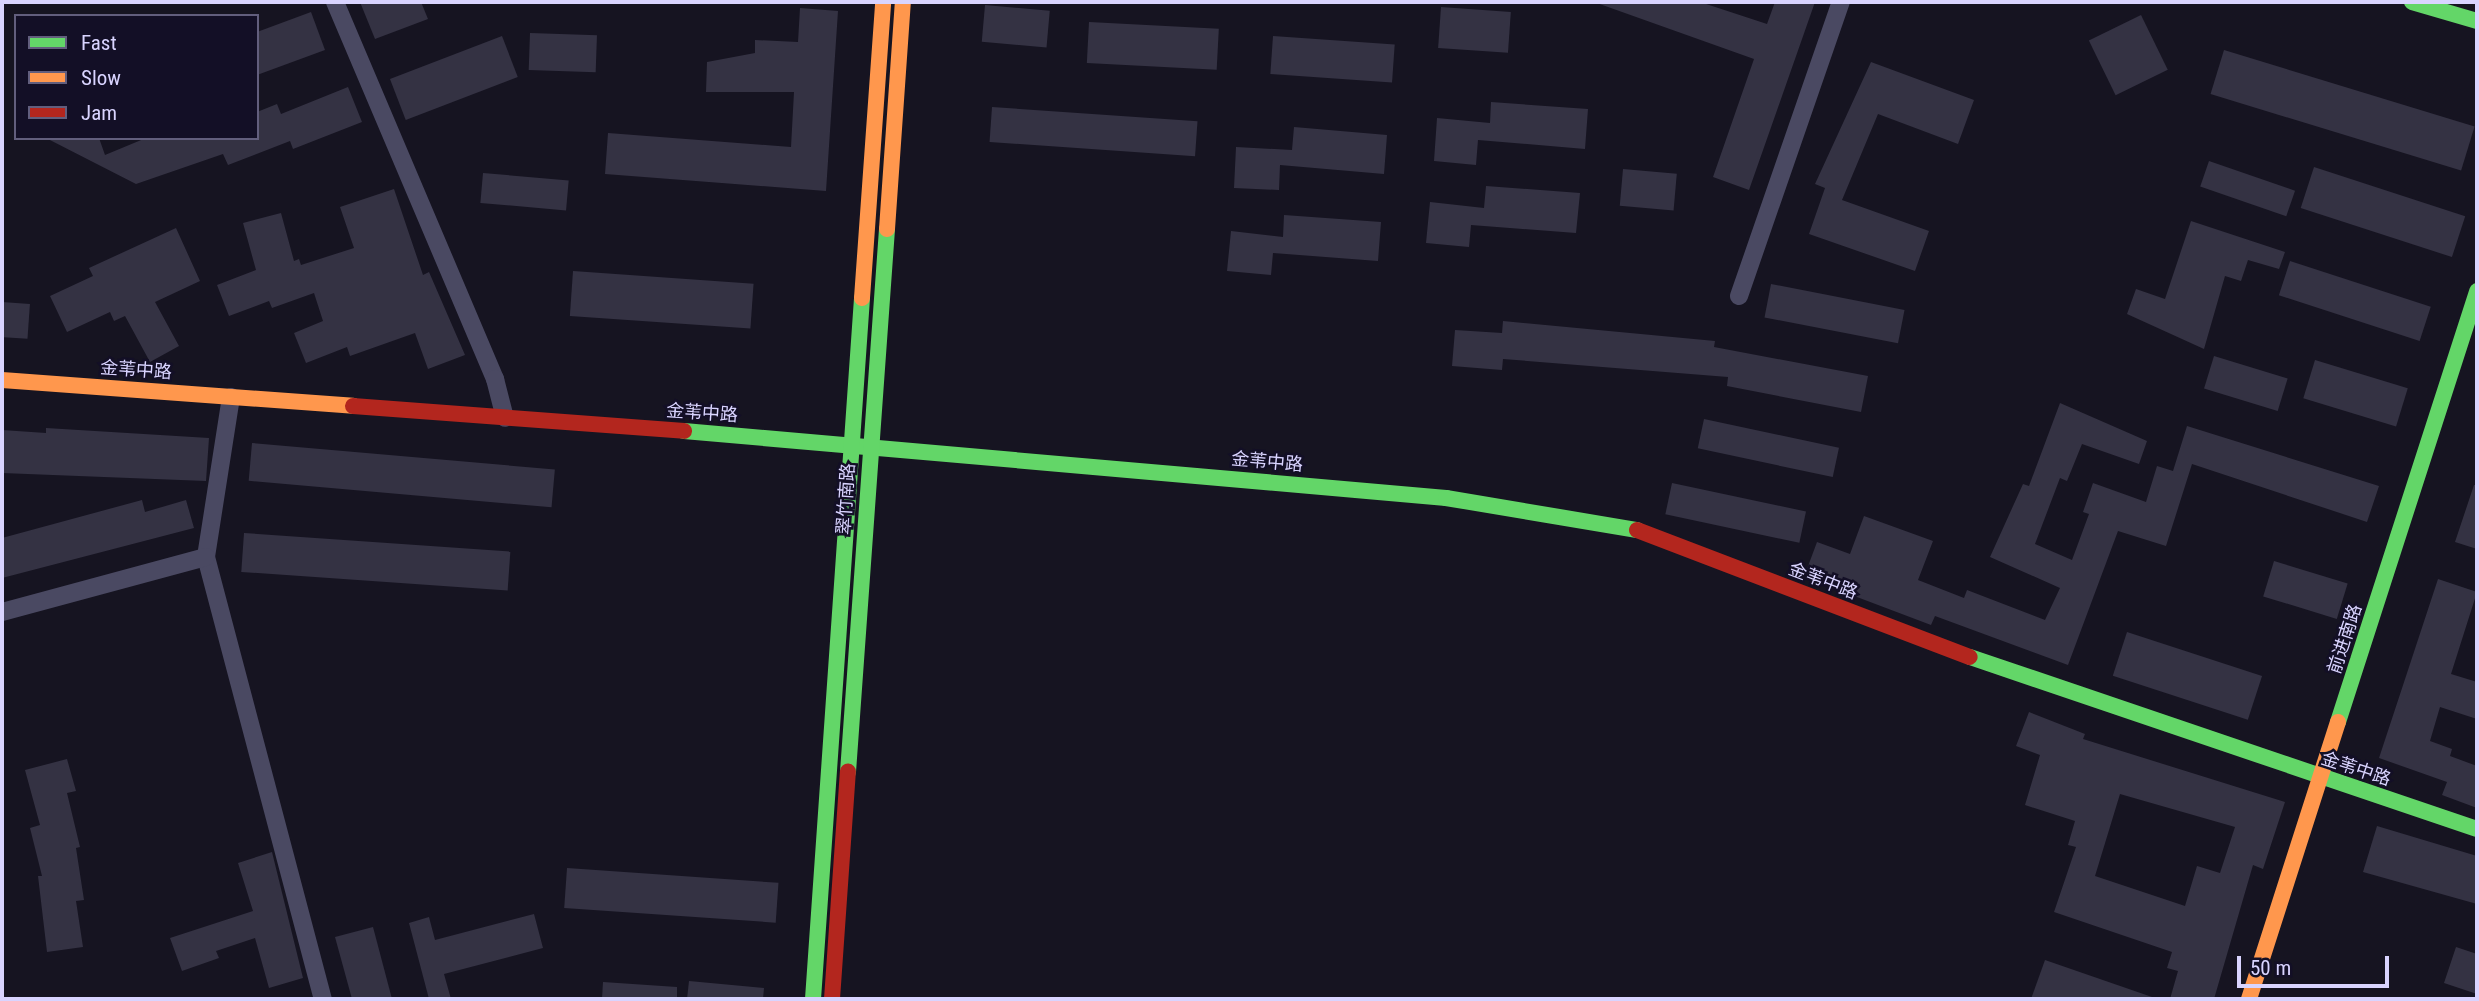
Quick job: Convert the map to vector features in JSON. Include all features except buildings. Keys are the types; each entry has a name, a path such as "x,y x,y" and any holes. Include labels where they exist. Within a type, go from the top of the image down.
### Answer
{"street":[{"path":"335,2 495,379 505,418"},
{"name":"翠竹南路","path":"813,999 883,2"},
{"name":"翠竹南路","path":"832,999 869,445 903,2"},
{"path":"1739,296 1841,2"},
{"path":"2412,2 2477,21"},
{"name":"前进南路","path":"2249,999 2477,291"},
{"name":"金苇中路","path":"2,380 869,445 1447,498 1627,526 1936,645 2320,778 2477,829"},
{"path":"231,397 206,557 323,999"},
{"path":"2,612 206,557"}],"traffic: fast":[{"path":"2412,2 2477,21"},
{"path":"848,772 887,229"},
{"path":"2338,722 2477,291"},
{"path":"813,999 862,298"},
{"path":"684,431 1446,498 1637,530"},
{"path":"1970,657 2477,829"}],"traffic: slow":[{"path":"862,298 883,2"},
{"path":"887,229 903,2"},
{"path":"2,380 353,406"},
{"path":"2249,999 2338,722"}],"traffic: jam":[{"path":"353,406 684,431"},
{"path":"1637,530 1970,657"},
{"path":"832,999 848,772"}]}
